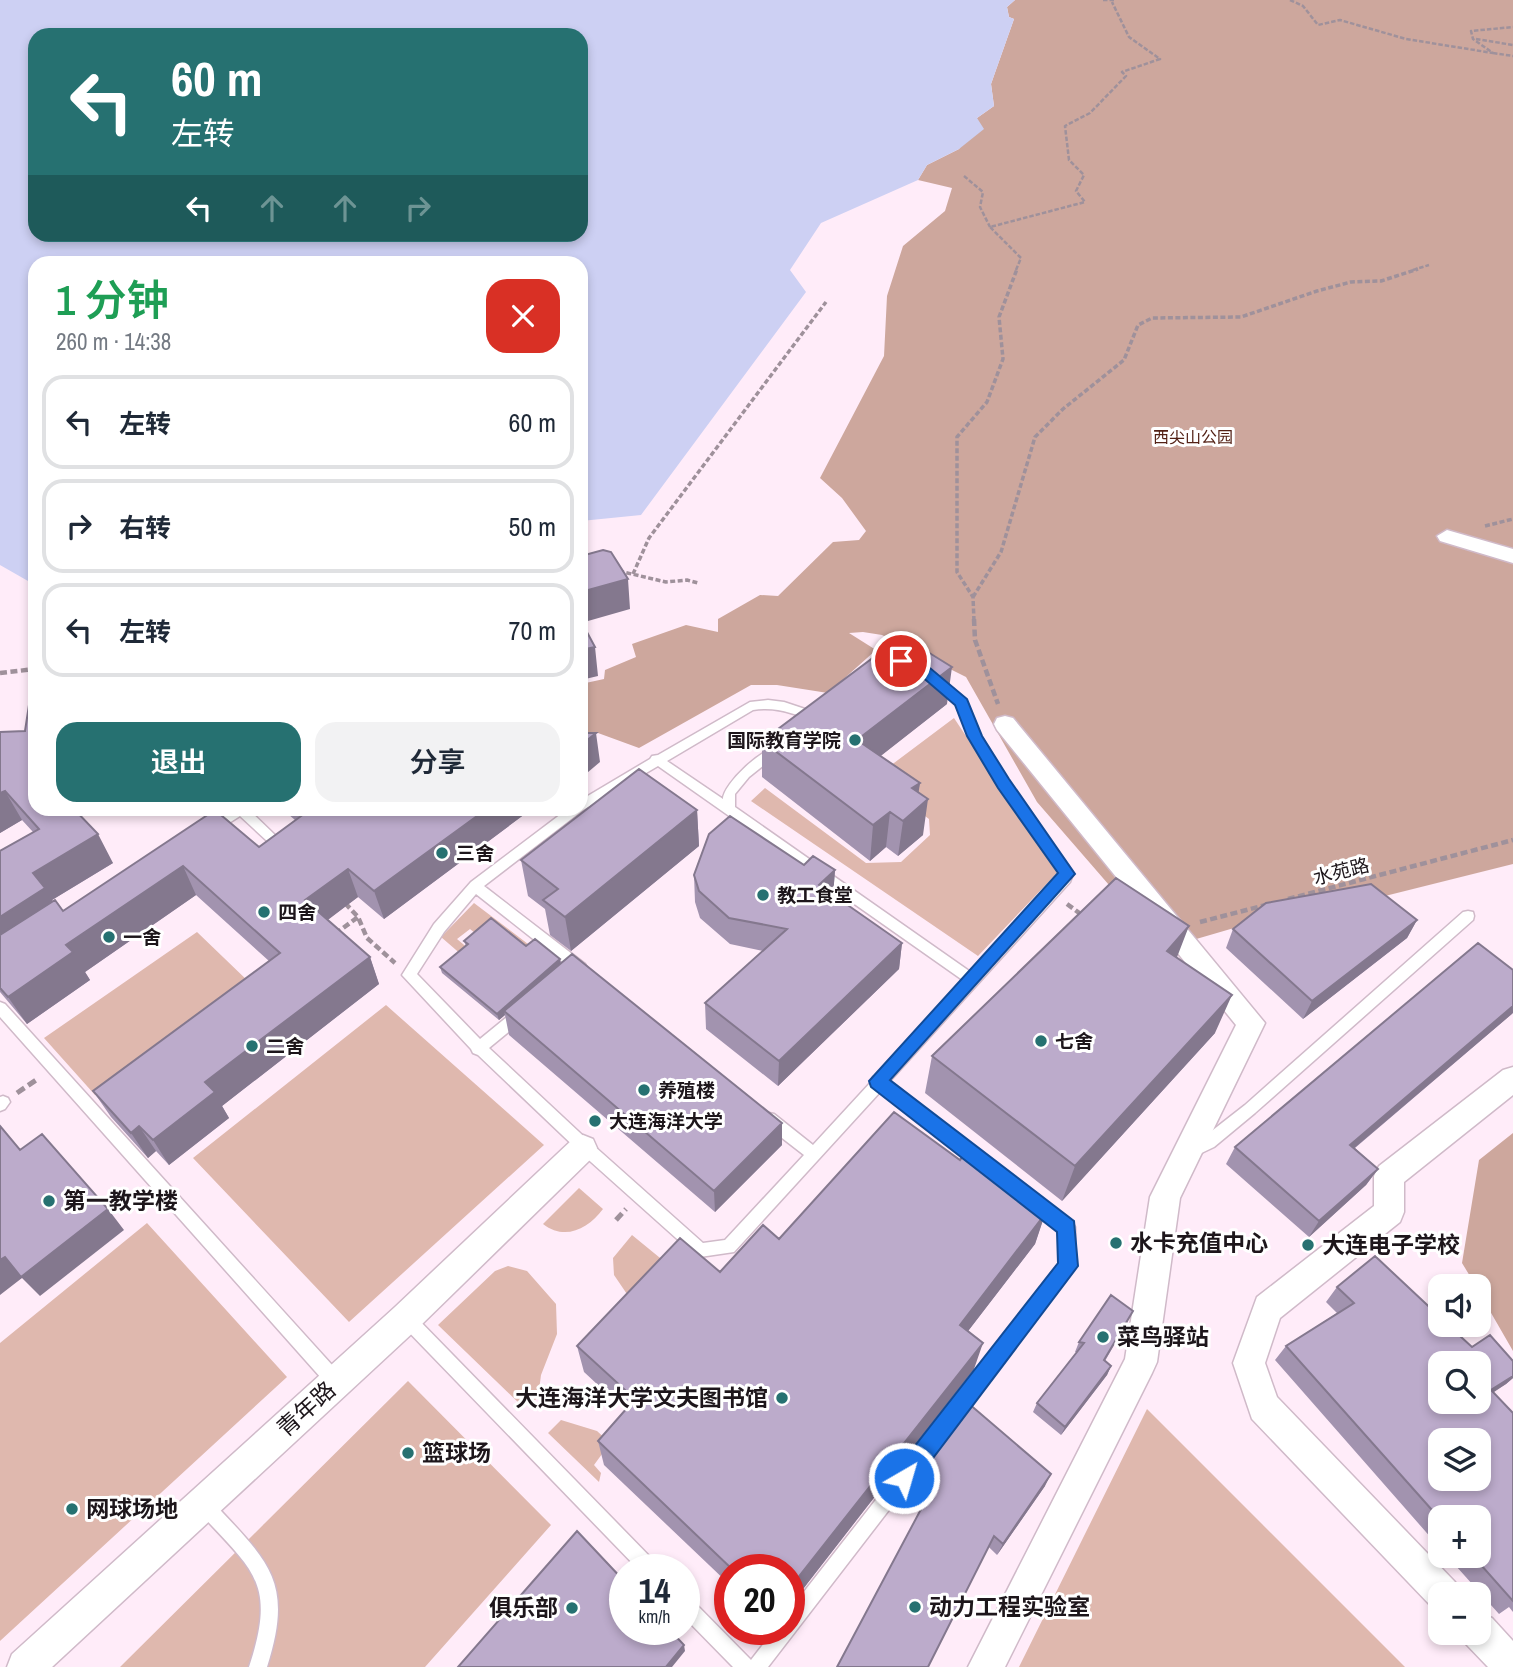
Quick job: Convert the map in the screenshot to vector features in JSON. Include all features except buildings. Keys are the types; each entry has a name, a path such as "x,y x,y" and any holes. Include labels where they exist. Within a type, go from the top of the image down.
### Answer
{"street":[{"path":"1447,536 1513,556"},
{"path":"986,1667 1141,1362 1165,1197 1251,1023 1174,928 1108,853 1005,724"},
{"path":"1432,1582 1264,1407 1249,1363 1268,1308 1389,1212 1389,1176 1513,1079"},
{"name":"青年路","path":"25,1667 406,1318 583,1148"},
{"path":"1491,1644 1513,1667"}],"lane":[{"path":"567,816 475,886 439,928 409,975 478,1049 583,1148 700,1250 729,1247 1067,874 1003,783 975,736 961,703 925,672"},
{"path":"588,802 750,706 770,702 792,706 815,717"},
{"path":"729,810 729,793 745,775 785,742"},
{"path":"656,760 971,979"},
{"path":"207,832 231,816"},
{"path":"249,816 271,838"},
{"path":"475,886 577,972"},
{"path":"1188,1153 1209,1142 1250,1109 1468,916"},
{"path":"0,1008 336,1382"},
{"path":"478,1049 527,1008"},
{"path":"878,1081 993,1171"},
{"path":"762,1113 813,1154"},
{"path":"805,1606 1068,1266 1067,1227 1025,1195"},
{"path":"406,1318 635,1554"},
{"path":"203,1503 262,1571 270,1607 265,1645 258,1667"},
{"path":"700,1620 746,1667"},
{"path":"757,1667 774,1645"}],"path":[{"path":"990,227 1025,216 1060,211 1085,202 1076,191 1084,175 1069,160 1065,126 1090,114 1126,76 1122,72 1160,58 1129,37 1114,1 1103,0"},
{"path":"1290,0 1303,6 1318,25 1340,20 1406,39 1513,56"},
{"path":"1493,53 1473,39 1471,31 1513,27"},
{"path":"1473,39 1498,46 1513,45"},
{"path":"964,176 983,191 980,207 990,227 1021,258 999,317 1003,359 987,402 957,437 957,572 973,597 975,640 1005,724"},
{"path":"973,597 1001,552 1035,437 1063,409 1124,360 1138,325 1152,318 1241,317 1304,295 1352,282 1381,281 1429,265"},
{"path":"633,574 649,538 826,302"},
{"path":"612,569 666,582 687,580 698,583"},
{"path":"0,673 28,669"},
{"name":"水苑路","path":"1174,928 1513,840"},
{"path":"337,898 358,917 367,938 409,975"},
{"path":"1081,916 1090,910"},
{"path":"325,941 358,917"},
{"path":"2,1104 54,1068"}],"shaded area":[{"path":"954,718 1057,873 978,956 751,801 765,788 866,863 901,862 930,835 929,819 874,778"},
{"path":"474,903 528,944 530,950 490,945 470,929 457,939 470,950 463,956 441,937"},
{"path":"197,932 250,983 95,1095 44,1038"},
{"path":"386,1005 544,1145 349,1322 193,1158"},
{"path":"579,1188 603,1209 597,1216 583,1227 568,1232 560,1232 543,1224"},
{"name":"网球场地","path":"147,1223 287,1377 0,1641 0,1343"},
{"path":"632,1235 665,1262 631,1300 614,1275 613,1258"},
{"path":"508,1266 527,1271 556,1304 557,1334 541,1375 538,1398 523,1407 438,1325 495,1271"},
{"name":"篮球场","path":"408,1381 551,1525 425,1667 120,1667"},
{"path":"1147,1409 1405,1667 1019,1667"},
{"path":"561,1420 597,1431 610,1443 594,1465 601,1473 599,1482 548,1433"}],"green space":[{"name":"西尖山公园","path":"1015,0 1513,0 1513,864 1361,902 1258,921 1186,942 1155,938 1037,802 966,677 882,635 863,632 849,633 876,650 828,693 777,685 751,685 639,748 598,733 588,737 588,682 604,679 605,670 636,657 632,644 686,625 718,632 718,619 760,595 778,596 833,542 859,540 866,531 842,498 820,478 884,356 887,296 903,246 945,211 952,188 918,180 927,165 959,149 977,118 994,106 991,84 1014,19 1009,17 1007,7"},
{"path":"1513,1133 1513,1351 1491,1313 1491,1274 1469,1274 1462,1263 1479,1160"}],"water":[{"path":"0,0 1015,0 1007,7 1009,17 1014,19 991,84 994,106 977,118 984,129 959,149 927,165 918,180 821,223 790,270 806,292 641,515 588,520 588,256 28,256 28,581 0,565"}],"place":[{"name":"国际教育学院","path":"855,740"},
{"name":"三舍","path":"442,853"},
{"name":"教工食堂","path":"763,895"},
{"name":"四舍","path":"264,912"},
{"name":"一舍","path":"109,937"},
{"name":"七舍","path":"1041,1041"},
{"name":"二舍","path":"252,1046"},
{"name":"养殖楼","path":"644,1090"},
{"name":"大连海洋大学","path":"595,1121"},
{"name":"第一教学楼","path":"49,1201"},
{"name":"水卡充值中心","path":"1116,1243"},
{"name":"大连电子学校","path":"1308,1245"},
{"name":"菜鸟驿站","path":"1103,1337"},
{"name":"大连海洋大学文夫图书馆","path":"782,1398"},
{"name":"篮球场","path":"408,1453"},
{"name":"网球场地","path":"72,1509"},
{"name":"动力工程实验室","path":"915,1607"},
{"name":"俱乐部","path":"572,1608"}],"route":[{"path":"901,661 925,672 961,703 975,736 1003,783 1067,874 1066,879 878,1081 1067,1227 1068,1266 904,1478"}]}
